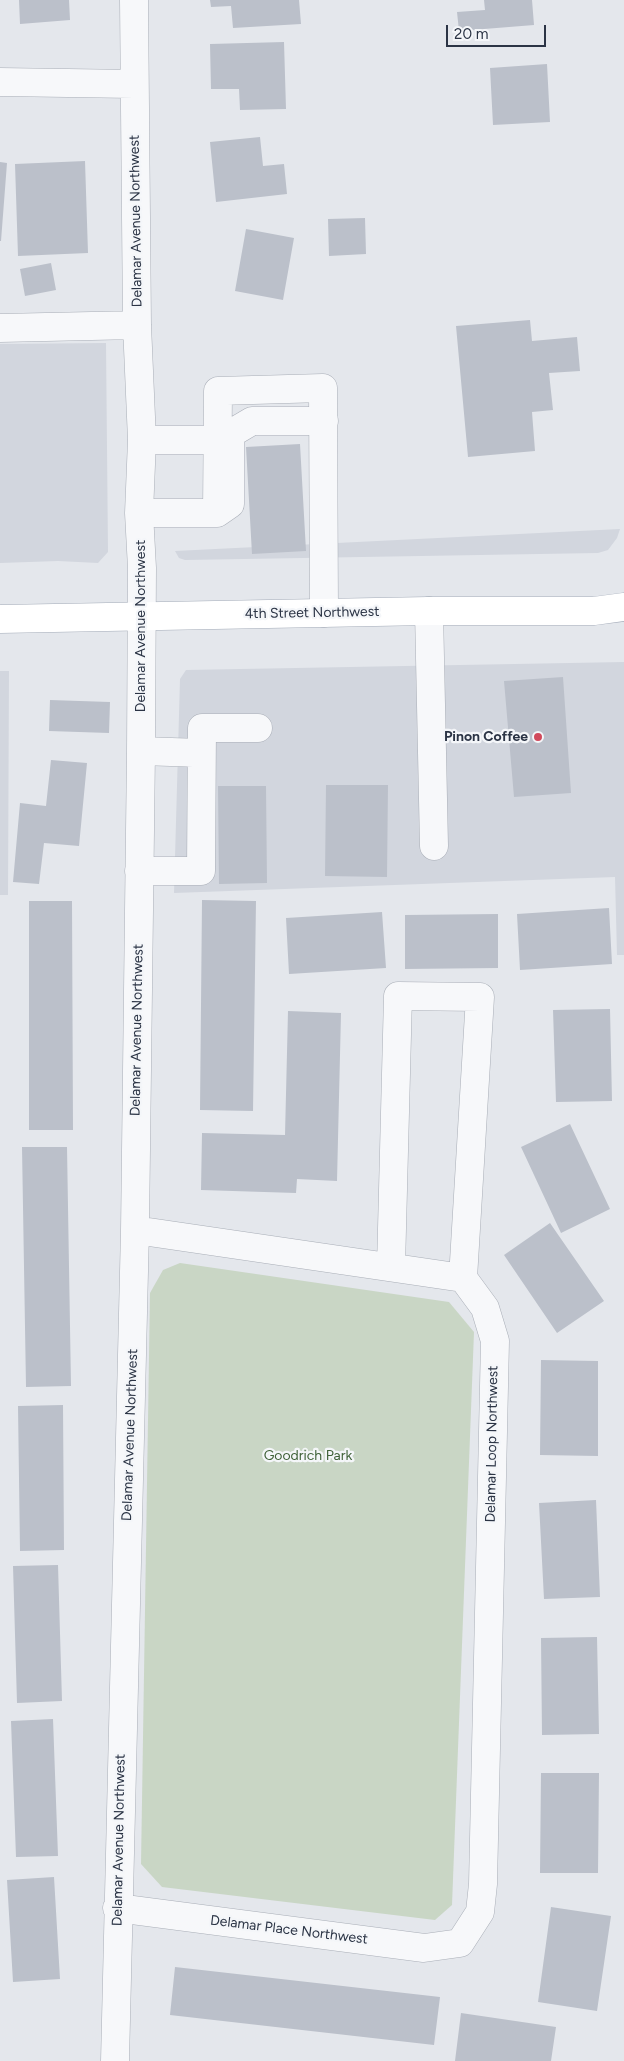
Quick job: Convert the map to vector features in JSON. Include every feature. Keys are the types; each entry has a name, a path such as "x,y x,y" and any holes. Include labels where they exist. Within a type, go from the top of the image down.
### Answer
{"main road":[{"name":"4th Street Northwest","path":"0,619 429,610 594,611 624,607"}],"street":[{"name":"Delamar Avenue Northwest","path":"115,2061 117,1908 136,1230 141,751 142,568 139,514 142,440 137,325 134,0"},
{"path":"0,82 134,84"},
{"path":"0,328 137,325"},
{"path":"216,513 218,391 323,388 324,613"},
{"path":"139,514 216,513 230,504 230,434 252,421 324,422"},
{"path":"142,440 217,440"},
{"path":"429,610 434,846"},
{"path":"139,870 201,871 202,728 258,728"},
{"path":"141,751 201,753"},
{"path":"136,1230 463,1278 480,997 398,996 391,1267"},
{"name":"Delamar Loop Northwest","path":"460,1943 480,1912 483,1884 494,1341 485,1308 463,1278"},
{"name":"Delamar Place Northwest","path":"117,1908 424,1948 460,1943"}],"shaded area":[{"path":"106,343 108,552 98,563 58,561 0,563 0,344"},
{"path":"620,529 617,538 608,550 598,553 185,560 179,558 175,551"},
{"path":"624,662 624,955 617,955 615,877 174,893 180,679 186,670"},
{"path":"0,671 9,671 8,895 0,895"}],"green space":[{"name":"Goodrich Park","path":"180,1263 449,1302 474,1332 452,1905 435,1920 162,1887 141,1864 150,1293 163,1270"}],"building":[{"path":"19,0 69,0 70,20 20,24"},
{"path":"210,0 299,0 301,24 233,28 231,6 211,7"},
{"path":"484,0 532,0 534,25 459,31 457,12 485,10"},
{"path":"284,42 286,109 240,110 239,89 211,89 210,44"},
{"path":"547,64 550,122 493,125 490,68"},
{"path":"260,137 263,166 284,164 287,194 216,202 210,142"},
{"path":"85,161 88,253 18,256 15,164"},
{"path":"0,162 7,163 1,241 0,241"},
{"path":"365,218 366,254 329,256 328,219"},
{"path":"246,229 294,238 283,300 235,291"},
{"path":"51,263 56,290 25,296 20,269"},
{"path":"530,320 532,341 577,337 580,371 549,373 553,410 532,412 535,451 468,457 456,326"},
{"path":"300,444 306,551 252,554 246,447"},
{"name":"Pinon Coffee","path":"563,677 571,793 514,797 504,681"},
{"path":"50,700 110,702 109,733 49,731"},
{"path":"51,760 87,763 79,846 44,843 39,884 13,882 20,803 46,806"},
{"path":"326,785 388,785 387,877 325,876"},
{"path":"218,786 266,786 267,883 219,884"},
{"path":"202,900 256,901 253,1111 200,1110"},
{"path":"29,901 72,901 73,1130 29,1130"},
{"path":"609,908 612,964 520,970 517,914"},
{"path":"382,912 386,968 289,974 286,918"},
{"path":"498,914 498,968 405,969 405,915"},
{"path":"610,1009 612,1101 556,1102 553,1010"},
{"path":"288,1011 341,1013 337,1181 297,1179 296,1193 201,1190 202,1133 285,1135"},
{"path":"570,1124 610,1209 561,1233 521,1147"},
{"path":"22,1147 67,1147 71,1386 26,1387"},
{"path":"550,1223 604,1301 557,1333 504,1255"},
{"path":"541,1360 598,1361 598,1456 540,1455"},
{"path":"63,1405 64,1550 20,1551 18,1406"},
{"path":"596,1500 600,1597 544,1599 539,1503"},
{"path":"58,1565 62,1701 17,1703 13,1566"},
{"path":"597,1637 599,1734 542,1735 541,1638"},
{"path":"53,1719 58,1856 16,1857 11,1721"},
{"path":"541,1773 599,1773 598,1873 540,1873"},
{"path":"54,1877 60,1979 13,1982 7,1880"},
{"path":"551,1907 611,1916 597,2011 538,2002"},
{"path":"175,1967 440,1997 434,2045 170,2015"},
{"path":"461,2013 556,2027 551,2061 455,2061"}],"place":[{"name":"Pinon Coffee","path":"538,737"}]}
